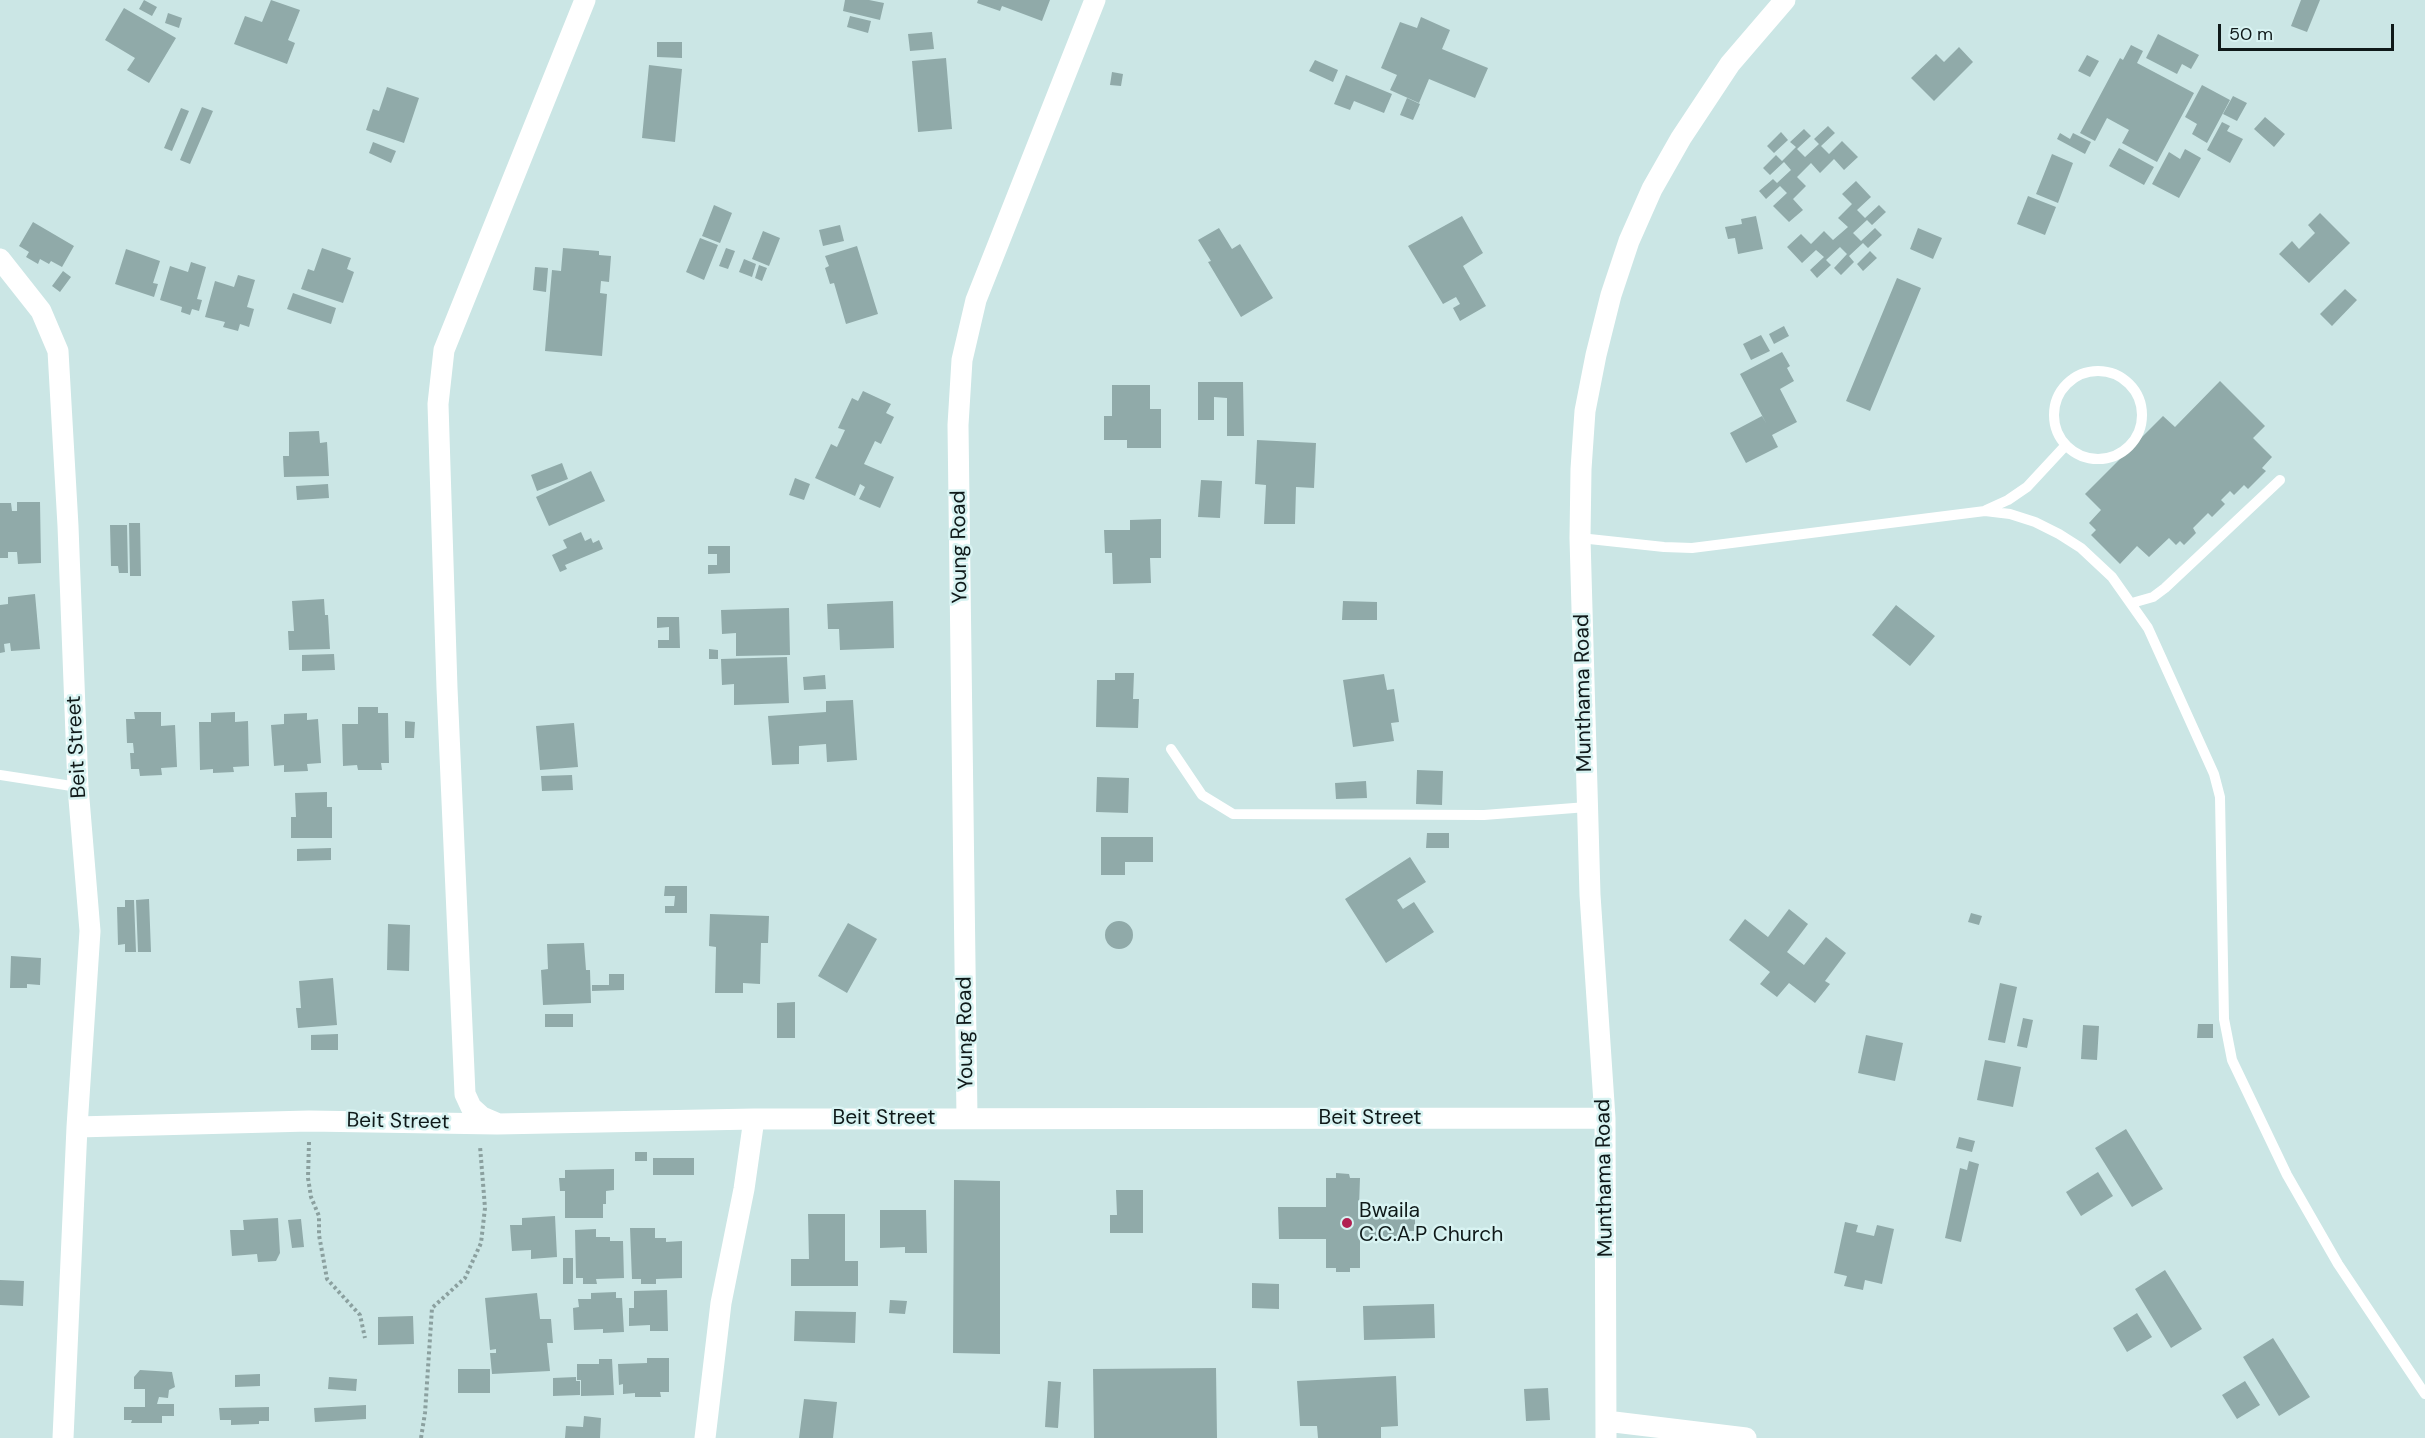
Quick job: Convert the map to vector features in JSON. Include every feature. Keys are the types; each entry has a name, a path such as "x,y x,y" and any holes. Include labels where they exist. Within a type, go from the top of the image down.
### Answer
{"street":[{"path":"497,1124 482,1117 471,1107 465,1094 447,700 438,404 444,350 585,0"},
{"name":"Young Road","path":"967,1118 958,425 962,360 976,300 1095,0"},
{"name":"Munthama Road","path":"1606,1430 1605,1118 1590,895 1580,538 1585,411 1611,295 1629,241 1652,189 1681,138 1730,64 1785,0"},
{"name":"Beit Street","path":"0,259 41,310 58,351 68,526 78,787 90,932 77,1127 309,1121 497,1124 754,1119 1605,1118"},
{"path":"705,1438 721,1303 744,1189 754,1119"},
{"path":"63,1438 77,1127"},
{"path":"1606,1430 1746,1438"}],"lane":[{"path":"2099,370 2111,372 2130,384 2137,394 2142,416 2141,427 2128,447 2119,453 2097,459 2085,457 2066,445 2055,425 2054,413 2060,392 2068,382 2077,376 2099,370"},
{"path":"1985,511 2008,501 2027,487 2066,445"},
{"path":"2132,603 2153,597 2165,588 2280,480"},
{"path":"1580,538 1664,548 1692,548 1985,511 2010,514 2035,522 2059,534 2081,548 2112,577 2148,628 2214,774 2220,797 2224,1018 2232,1060 2288,1175 2338,1264 2425,1394"},
{"path":"1171,749 1202,795 1233,814 1484,815 1587,807"},
{"path":"0,775 78,787"}],"path":[{"path":"309,1121 308,1178 311,1197 319,1216 327,1279 360,1315 365,1338"},
{"path":"421,1438 432,1308 465,1278 481,1243 485,1208 480,1146 497,1124"}],"building":[{"path":"144,0 157,7 152,16 139,9"},
{"path":"271,0 300,10 288,40 295,43 287,64 234,44 245,16 262,22"},
{"path":"845,0 869,0 884,3 880,20 843,11"},
{"path":"978,0 1050,0 1042,21 1002,6 1000,11 977,3"},
{"path":"2301,0 2320,0 2307,32 2291,26"},
{"path":"124,8 176,38 149,83 127,70 135,58 105,40"},
{"path":"168,13 182,18 179,28 165,23"},
{"path":"850,16 871,21 868,33 847,27"},
{"path":"1421,17 1450,30 1442,49 1488,68 1475,98 1429,79 1419,103 1390,90 1397,75 1381,68 1400,22 1417,28"},
{"path":"932,32 934,49 910,51 908,34"},
{"path":"2158,34 2199,55 2191,69 2182,64 2177,74 2146,58"},
{"path":"657,42 682,42 682,58 657,57"},
{"path":"2131,45 2143,51 2137,63 2194,93 2157,162 2122,143 2129,130 2107,118 2095,141 2080,133 2120,58 2123,60"},
{"path":"1959,47 1973,62 1934,101 1911,78 1936,54 1944,62"},
{"path":"2087,55 2099,61 2090,77 2078,71"},
{"path":"946,58 952,129 918,132 912,61"},
{"path":"1315,60 1338,70 1333,82 1309,71"},
{"path":"649,65 682,69 675,142 642,138"},
{"path":"1112,72 1123,74 1121,86 1110,85"},
{"path":"1346,75 1392,94 1384,113 1354,101 1350,110 1334,104"},
{"path":"2202,85 2230,100 2207,143 2192,134 2197,124 2185,117"},
{"path":"387,87 419,98 404,143 366,130 373,109 379,111"},
{"path":"2233,96 2247,103 2237,121 2223,114"},
{"path":"1407,98 1420,104 1413,120 1400,115"},
{"path":"202,107 213,111 190,164 180,160"},
{"path":"181,108 189,111 172,151 164,148"},
{"path":"2265,117 2285,134 2274,147 2254,129"},
{"path":"2222,122 2230,126 2227,131 2243,139 2230,163 2207,150"},
{"path":"1828,126 1835,133 1821,146 1829,154 1842,141 1858,157 1844,170 1834,159 1820,173 1811,163 1797,177 1806,186 1793,199 1803,210 1789,222 1773,206 1787,193 1780,186 1766,199 1759,191 1773,179 1777,183 1791,170 1784,162 1770,175 1763,168 1776,155 1782,161 1796,147 1790,142 1804,129 1811,136 1797,149 1805,157 1819,144 1814,139"},
{"path":"1781,132 1788,140 1774,153 1767,146"},
{"path":"2060,133 2070,139 2073,133 2091,142 2085,154 2057,139"},
{"path":"373,142 396,151 391,163 369,153"},
{"path":"2119,148 2154,167 2144,185 2109,166"},
{"path":"2185,149 2201,158 2179,198 2152,184 2169,152 2180,159"},
{"path":"2052,154 2073,163 2058,203 2036,194"},
{"path":"1856,181 1871,197 1857,210 1865,218 1879,205 1886,212 1872,225 1867,220 1853,233 1861,241 1875,228 1882,235 1868,248 1863,243 1849,256 1854,262 1841,275 1834,268 1847,254 1840,247 1826,260 1831,265 1817,278 1810,270 1824,257 1816,250 1802,263 1787,247 1801,234 1811,244 1824,231 1833,240 1848,227 1838,218 1852,204 1842,194"},
{"path":"2028,196 2056,207 2045,235 2017,224"},
{"path":"714,205 732,213 720,243 702,236"},
{"path":"2320,213 2350,243 2309,283 2279,254 2292,241 2299,249 2315,233 2308,225"},
{"path":"1462,216 1483,253 1463,266 1486,306 1460,321 1453,308 1460,304 1456,297 1443,304 1408,246"},
{"path":"1756,216 1763,249 1738,254 1735,238 1728,239 1725,227 1742,224 1741,219"},
{"path":"33,222 74,246 62,267 51,261 49,264 40,259 38,264 26,257 29,252 19,246"},
{"path":"840,225 844,241 823,246 819,230"},
{"path":"1219,228 1232,249 1240,244 1273,298 1241,317 1208,262 1211,261 1198,240"},
{"path":"1918,228 1942,238 1933,259 1910,249"},
{"path":"763,231 780,238 769,266 752,259"},
{"path":"700,238 718,245 704,280 686,272"},
{"path":"857,246 878,314 846,324 834,283 830,284 825,268 829,266 825,256"},
{"path":"322,248 351,258 347,269 354,272 343,303 301,289 308,269 314,271"},
{"path":"563,248 599,251 599,255 611,256 609,282 601,281 600,293 607,294 602,356 545,351 552,270 561,271"},
{"path":"726,248 735,251 728,269 719,266"},
{"path":"126,249 160,261 153,283 158,284 154,297 115,284"},
{"path":"1870,251 1877,258 1863,271 1857,264"},
{"path":"744,259 756,264 752,277 739,272"},
{"path":"191,262 206,267 197,299 202,300 199,311 192,309 190,315 181,312 182,307 160,300 170,266 188,272"},
{"path":"759,265 767,268 762,281 755,278"},
{"path":"535,267 548,268 546,292 533,290"},
{"path":"63,271 71,277 60,292 52,286"},
{"path":"238,275 255,280 247,307 254,309 249,327 240,324 238,331 223,327 225,322 205,317 215,281 234,287"},
{"path":"1897,278 1921,288 1870,411 1846,401"},
{"path":"2345,289 2357,300 2332,326 2320,314"},
{"path":"293,293 336,308 331,324 287,309"},
{"path":"1784,326 1789,336 1774,344 1769,334"},
{"path":"1761,335 1770,351 1751,360 1743,344"},
{"path":"1782,352 1790,366 1787,368 1794,381 1780,389 1797,422 1772,435 1778,447 1746,463 1730,433 1762,416 1766,423 1740,374"},
{"path":"2220,381 2265,426 2253,438 2272,457 2262,468 2266,471 2248,489 2244,485 2234,495 2230,491 2221,500 2225,504 2212,517 2208,513 2193,528 2196,533 2184,545 2180,541 2176,545 2169,538 2149,557 2137,546 2120,564 2091,535 2096,530 2089,523 2101,510 2085,494 2163,416 2175,427"},
{"path":"1198,382 1243,382 1244,436 1227,436 1227,398 1214,397 1214,420 1198,420"},
{"path":"1112,385 1150,385 1150,409 1161,409 1161,448 1127,448 1127,440 1104,440 1104,416 1112,416"},
{"path":"863,391 891,404 886,413 894,417 881,444 875,441 864,464 894,477 880,508 859,499 865,487 860,484 855,496 815,478 831,444 837,447 845,430 838,428 852,398 858,401"},
{"path":"319,431 320,443 327,442 329,476 284,477 283,456 289,456 289,432"},
{"path":"1257,440 1316,443 1314,488 1296,487 1295,524 1264,524 1266,485 1255,484"},
{"path":"562,463 568,479 537,491 531,475"},
{"path":"591,471 605,501 549,526 536,497"},
{"path":"795,478 810,484 804,500 789,495"},
{"path":"1201,480 1222,481 1220,518 1198,517"},
{"path":"328,484 329,498 297,500 296,486"},
{"path":"17,502 40,502 41,563 18,564 17,552 8,552 8,558 0,558 0,503 11,503 12,511 17,511"},
{"path":"1161,519 1161,558 1150,558 1151,583 1113,584 1112,553 1105,553 1104,530 1130,530 1130,520"},
{"path":"129,523 140,523 141,576 130,576"},
{"path":"110,525 127,525 128,573 119,573 118,566 111,566"},
{"path":"581,532 585,541 591,538 593,543 599,540 603,549 565,565 567,569 560,572 552,555 567,548 563,540"},
{"path":"708,546 730,546 730,573 708,574 708,565 717,565 717,554 708,554"},
{"path":"35,594 40,649 11,651 10,643 4,644 5,652 0,653 0,605 8,604 8,597"},
{"path":"324,599 325,615 328,615 330,649 289,650 288,631 294,631 292,601"},
{"path":"893,601 894,648 840,650 839,629 828,629 827,604"},
{"path":"1343,601 1377,602 1377,620 1342,620"},
{"path":"1896,605 1935,636 1910,666 1872,635"},
{"path":"789,608 790,655 736,656 736,633 722,634 721,610"},
{"path":"657,617 679,617 680,648 658,648 658,640 669,640 669,627 657,628"},
{"path":"709,649 718,650 718,659 709,659"},
{"path":"334,654 335,670 302,671 302,655"},
{"path":"787,657 789,703 734,705 734,684 722,685 721,659"},
{"path":"1115,673 1134,673 1133,699 1139,699 1138,728 1096,727 1097,680 1115,680"},
{"path":"1384,674 1387,690 1394,689 1399,722 1391,723 1394,741 1353,747 1343,680"},
{"path":"825,675 826,689 804,690 803,677"},
{"path":"853,700 857,760 827,762 826,744 799,746 799,764 772,765 768,716 826,712 826,701"},
{"path":"358,707 378,707 378,713 388,713 389,763 381,763 382,770 358,770 357,765 343,766 342,724 358,724"},
{"path":"134,712 161,712 161,726 175,725 177,767 161,768 162,775 140,776 139,769 131,769 130,753 134,753 133,743 127,743 126,719 135,719"},
{"path":"235,712 235,722 248,721 249,766 233,767 234,772 213,773 213,769 200,770 199,722 211,722 211,713"},
{"path":"307,713 307,720 318,719 321,763 307,764 308,771 284,772 284,765 274,766 271,725 284,724 284,714"},
{"path":"405,721 415,722 414,738 405,738"},
{"path":"574,723 578,767 540,770 536,726"},
{"path":"1417,770 1443,771 1442,805 1416,804"},
{"path":"572,775 573,790 542,791 541,776"},
{"path":"1097,777 1129,778 1128,813 1096,812"},
{"path":"1366,781 1367,798 1336,799 1335,783"},
{"path":"327,792 327,807 332,807 332,838 291,838 291,817 296,817 295,793"},
{"path":"1427,833 1449,833 1449,848 1426,848"},
{"path":"1101,837 1153,837 1153,862 1125,862 1125,875 1101,875"},
{"path":"331,848 331,860 297,861 297,849"},
{"path":"1410,857 1426,882 1397,900 1403,909 1414,902 1434,932 1386,963 1345,899"},
{"path":"665,886 687,886 687,913 665,913 665,906 674,906 675,896 664,896"},
{"path":"149,899 151,952 138,952 136,900"},
{"path":"125,900 134,900 136,952 125,952 125,944 118,945 117,907 125,907"},
{"path":"1789,909 1808,924 1787,952 1804,965 1826,937 1846,953 1825,981 1830,984 1815,1003 1789,983 1777,997 1760,984 1770,972 1729,940 1745,919 1768,937"},
{"path":"1971,913 1982,916 1979,925 1968,922"},
{"path":"710,914 769,916 768,943 761,943 760,984 743,983 743,993 715,993 716,947 709,946"},
{"path":"1119,921 1129,925 1133,935 1129,945 1119,949 1109,945 1105,935 1109,925"},
{"path":"848,923 877,939 847,993 818,976"},
{"path":"388,924 410,925 409,971 387,970"},
{"path":"584,943 586,970 590,970 591,1003 543,1005 541,970 548,969 547,944"},
{"path":"11,956 41,958 40,985 27,984 27,988 10,988"},
{"path":"609,974 624,974 624,990 592,991 592,985 609,985"},
{"path":"333,978 337,1025 298,1028 296,1008 301,1008 299,981"},
{"path":"2000,983 2017,987 2005,1043 1988,1040"},
{"path":"795,1002 795,1038 777,1038 777,1003"},
{"path":"545,1014 573,1014 573,1027 545,1027"},
{"path":"2023,1018 2033,1020 2027,1048 2017,1046"},
{"path":"2198,1024 2213,1024 2213,1038 2197,1038"},
{"path":"2083,1025 2099,1026 2097,1060 2081,1059"},
{"path":"338,1034 338,1050 311,1050 311,1035"},
{"path":"1866,1035 1903,1043 1895,1081 1858,1073"},
{"path":"1985,1060 2021,1067 2013,1107 1977,1100"},
{"path":"2126,1129 2163,1189 2132,1207 2095,1148"},
{"path":"1959,1137 1975,1141 1972,1152 1956,1148"},
{"path":"635,1152 647,1152 647,1161 635,1161"},
{"path":"653,1158 694,1158 694,1175 653,1175"},
{"path":"1969,1161 1979,1164 1961,1242 1945,1238 1960,1168 1967,1170"},
{"path":"614,1169 614,1190 606,1191 603,1218 565,1218 565,1191 560,1191 559,1178 565,1178 565,1170"},
{"path":"2098,1172 2113,1196 2081,1216 2066,1192"},
{"name":"Bwaila C.C.A.P Church","path":"1336,1173 1349,1174 1350,1178 1360,1178 1359,1207 1403,1207 1402,1215 1415,1215 1415,1231 1402,1231 1403,1239 1360,1239 1360,1268 1350,1268 1350,1272 1336,1272 1336,1268 1326,1268 1326,1239 1279,1239 1278,1207 1326,1207 1326,1178 1336,1178"},
{"path":"954,1180 1000,1181 1000,1354 953,1353"},
{"path":"1116,1190 1143,1190 1143,1233 1110,1233 1110,1215 1117,1215"},
{"path":"880,1210 926,1210 927,1253 905,1253 905,1247 880,1248"},
{"path":"808,1214 845,1214 845,1261 858,1261 858,1286 791,1286 791,1259 809,1259"},
{"path":"555,1216 557,1257 531,1259 531,1250 512,1251 510,1225 522,1225 522,1218"},
{"path":"278,1218 280,1253 276,1261 258,1262 257,1254 232,1256 230,1230 244,1230 243,1220"},
{"path":"301,1219 304,1247 292,1248 288,1220"},
{"path":"1845,1222 1858,1225 1856,1232 1874,1236 1877,1225 1894,1229 1882,1284 1865,1280 1863,1290 1844,1286 1847,1276 1834,1273"},
{"path":"630,1228 655,1228 655,1238 666,1238 666,1242 682,1241 682,1278 656,1279 656,1284 641,1284 641,1279 632,1279"},
{"path":"596,1229 596,1237 610,1237 610,1241 623,1241 624,1278 596,1279 597,1284 583,1284 583,1278 576,1278 575,1230"},
{"path":"563,1258 573,1258 573,1284 563,1284"},
{"path":"2165,1270 2202,1329 2171,1348 2135,1289"},
{"path":"0,1280 24,1281 23,1306 0,1305"},
{"path":"1252,1283 1279,1284 1279,1309 1252,1308"},
{"path":"667,1290 668,1331 650,1331 650,1325 629,1326 629,1308 634,1308 634,1291"},
{"path":"616,1292 616,1298 622,1298 624,1332 603,1333 603,1329 574,1330 573,1308 579,1307 578,1299 591,1299 591,1293"},
{"path":"537,1293 540,1319 551,1319 553,1343 547,1343 550,1371 492,1374 490,1353 496,1353 496,1349 490,1350 485,1298"},
{"path":"890,1300 907,1301 905,1314 889,1313"},
{"path":"1434,1304 1435,1338 1364,1340 1363,1306"},
{"path":"795,1311 856,1312 855,1343 794,1341"},
{"path":"2137,1313 2152,1337 2127,1352 2113,1328"},
{"path":"413,1316 414,1344 378,1345 378,1317"},
{"path":"2273,1338 2310,1397 2279,1416 2243,1357"},
{"path":"647,1358 669,1358 669,1392 660,1392 661,1397 635,1397 635,1393 623,1394 623,1384 619,1385 618,1364 647,1363"},
{"path":"599,1359 612,1359 614,1395 581,1396 581,1380 577,1380 577,1364 599,1364"},
{"path":"1216,1368 1217,1438 1094,1438 1093,1369"},
{"path":"458,1369 490,1369 490,1393 458,1393"},
{"path":"140,1370 172,1372 175,1387 169,1390 168,1398 159,1397 157,1404 174,1404 174,1416 162,1416 162,1423 131,1423 132,1420 124,1420 124,1407 145,1407 145,1389 134,1389 134,1377"},
{"path":"260,1374 260,1386 235,1387 235,1375"},
{"path":"1396,1376 1398,1426 1381,1427 1381,1438 1318,1438 1317,1426 1300,1426 1297,1381"},
{"path":"329,1377 357,1379 356,1391 328,1389"},
{"path":"576,1377 576,1381 580,1381 580,1395 553,1396 553,1378"},
{"path":"1048,1381 1061,1382 1058,1428 1045,1427"},
{"path":"2245,1381 2260,1405 2237,1419 2222,1395"},
{"path":"1548,1388 1550,1420 1526,1421 1524,1389"},
{"path":"804,1399 837,1402 833,1438 799,1438"},
{"path":"366,1405 366,1419 315,1422 314,1408"},
{"path":"269,1407 269,1421 259,1421 259,1424 231,1425 231,1420 220,1420 219,1408"},
{"path":"584,1416 601,1418 600,1438 565,1438 566,1426 583,1427"}],"place":[{"name":"Bwaila C.C.A.P Church","path":"1347,1223"}]}
